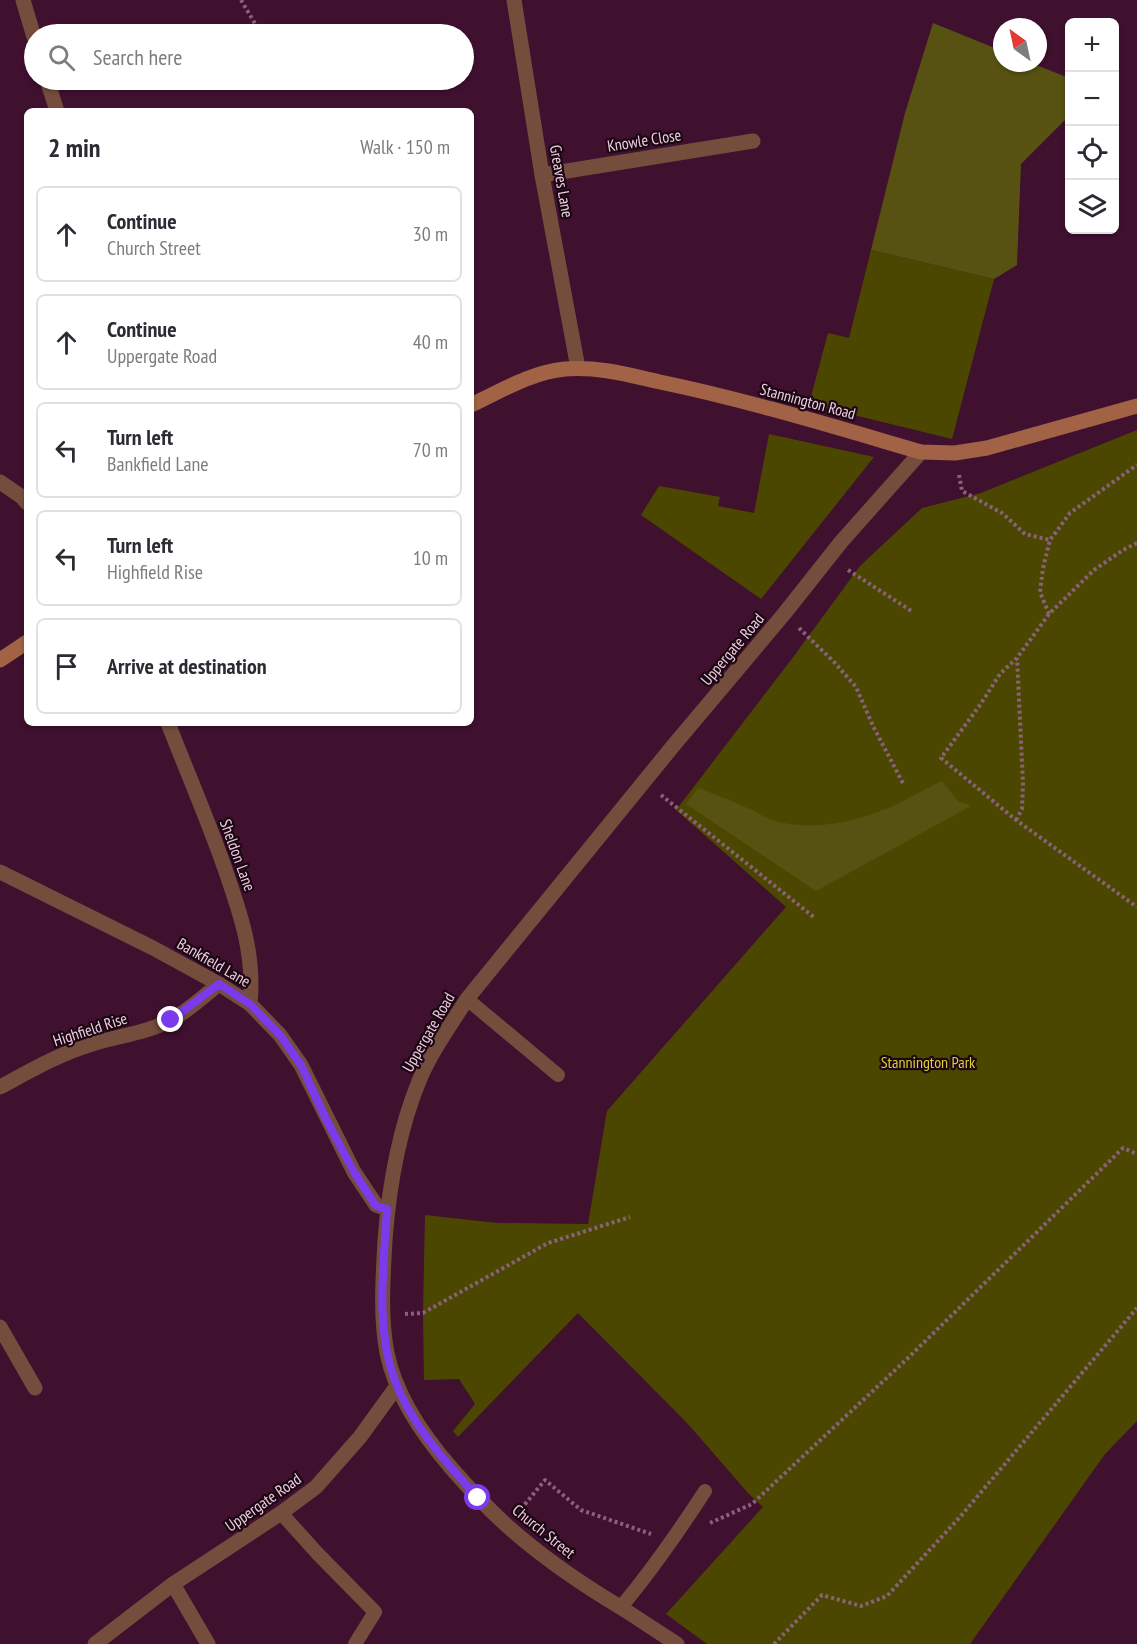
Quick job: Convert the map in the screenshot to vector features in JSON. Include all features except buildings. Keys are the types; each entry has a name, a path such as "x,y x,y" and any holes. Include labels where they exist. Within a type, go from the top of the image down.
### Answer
{"main road":[{"name":"Stannington Road","path":"474,404 534,377 563,369 595,369 691,388 921,452 955,453 987,448 1137,406"},
{"path":"0,660 24,644"}],"street":[{"path":"23,0 30,24"},
{"name":"Greaves Lane","path":"514,0 542,175 578,368"},
{"path":"50,90 56,108"},
{"name":"Knowle Close","path":"542,175 753,141"},
{"name":"Uppergate Road","path":"95,1644 173,1584 316,1487 360,1437 397,1386 387,1352 383,1316 387,1209 407,1117 420,1080 443,1037 467,999 841,542 921,452"},
{"path":"0,482 24,496"},
{"name":"Sheldon Lane","path":"169,726 215,840 240,913 251,961 250,1004"},
{"name":"Bankfield Lane","path":"0,872 96,919 219,984 250,1004 280,1035 301,1065 354,1172 376,1206 387,1209"},
{"name":"Highfield Rise","path":"0,1087 66,1053 139,1032 171,1020 219,984"},
{"path":"0,1327 35,1388"},
{"name":"Church Street","path":"397,1386 436,1451 478,1498 507,1526 557,1566 677,1644"},
{"path":"173,1584 208,1644"}],"lane":[{"path":"467,999 558,1076"},
{"path":"621,1607 672,1541 705,1491"},
{"path":"281,1512 318,1554 375,1612 355,1644"}],"path":[{"path":"241,0 255,24"},
{"path":"955,453 962,492 1002,513 1024,534 1050,540"},
{"path":"1049,614 1040,592 1050,540 1070,513 1137,465"},
{"path":"1137,543 1094,570 1049,614 1017,658 1000,674 941,758 1016,819 1137,907"},
{"path":"830,558 913,612"},
{"path":"784,614 835,663 856,687 873,726 904,785"},
{"path":"1016,819 1022,809 1023,783 1017,658"},
{"path":"645,782 816,918"},
{"path":"507,1526 545,1480 581,1510 672,1541 752,1504 909,1357 1123,1148 1137,1154"},
{"path":"383,1316 423,1313 548,1244 630,1217"},
{"path":"774,1644 822,1595 861,1606 887,1596 960,1517 1137,1308"}],"green space":[{"path":"871,250 994,279 952,439 809,404 828,333 849,338"},
{"name":"Stannington Park","path":"1137,430 1137,1421 1105,1454 970,1644 707,1644 666,1614 763,1507 688,1424 578,1313 458,1437 453,1431 475,1404 459,1379 424,1380 425,1215 497,1223 588,1224 607,1111 786,907 676,810 860,566 922,508 981,493"},
{"path":"769,434 874,457 761,599 641,515 659,486 720,497 718,506 754,513"}],"shaded area":[{"path":"933,23 993,47 993,72 1047,72 1047,69 1065,76 1065,120 1021,164 1017,265 994,279 871,250 905,113"},
{"path":"942,781 958,801 971,806 816,891 686,804 698,788 775,821 795,825 827,824 844,822 875,813"}],"route":[{"path":"171,1020 219,984 250,1004 280,1035 301,1065 354,1172 376,1206 387,1209 383,1313 387,1352 397,1386 436,1451 478,1498"}]}
